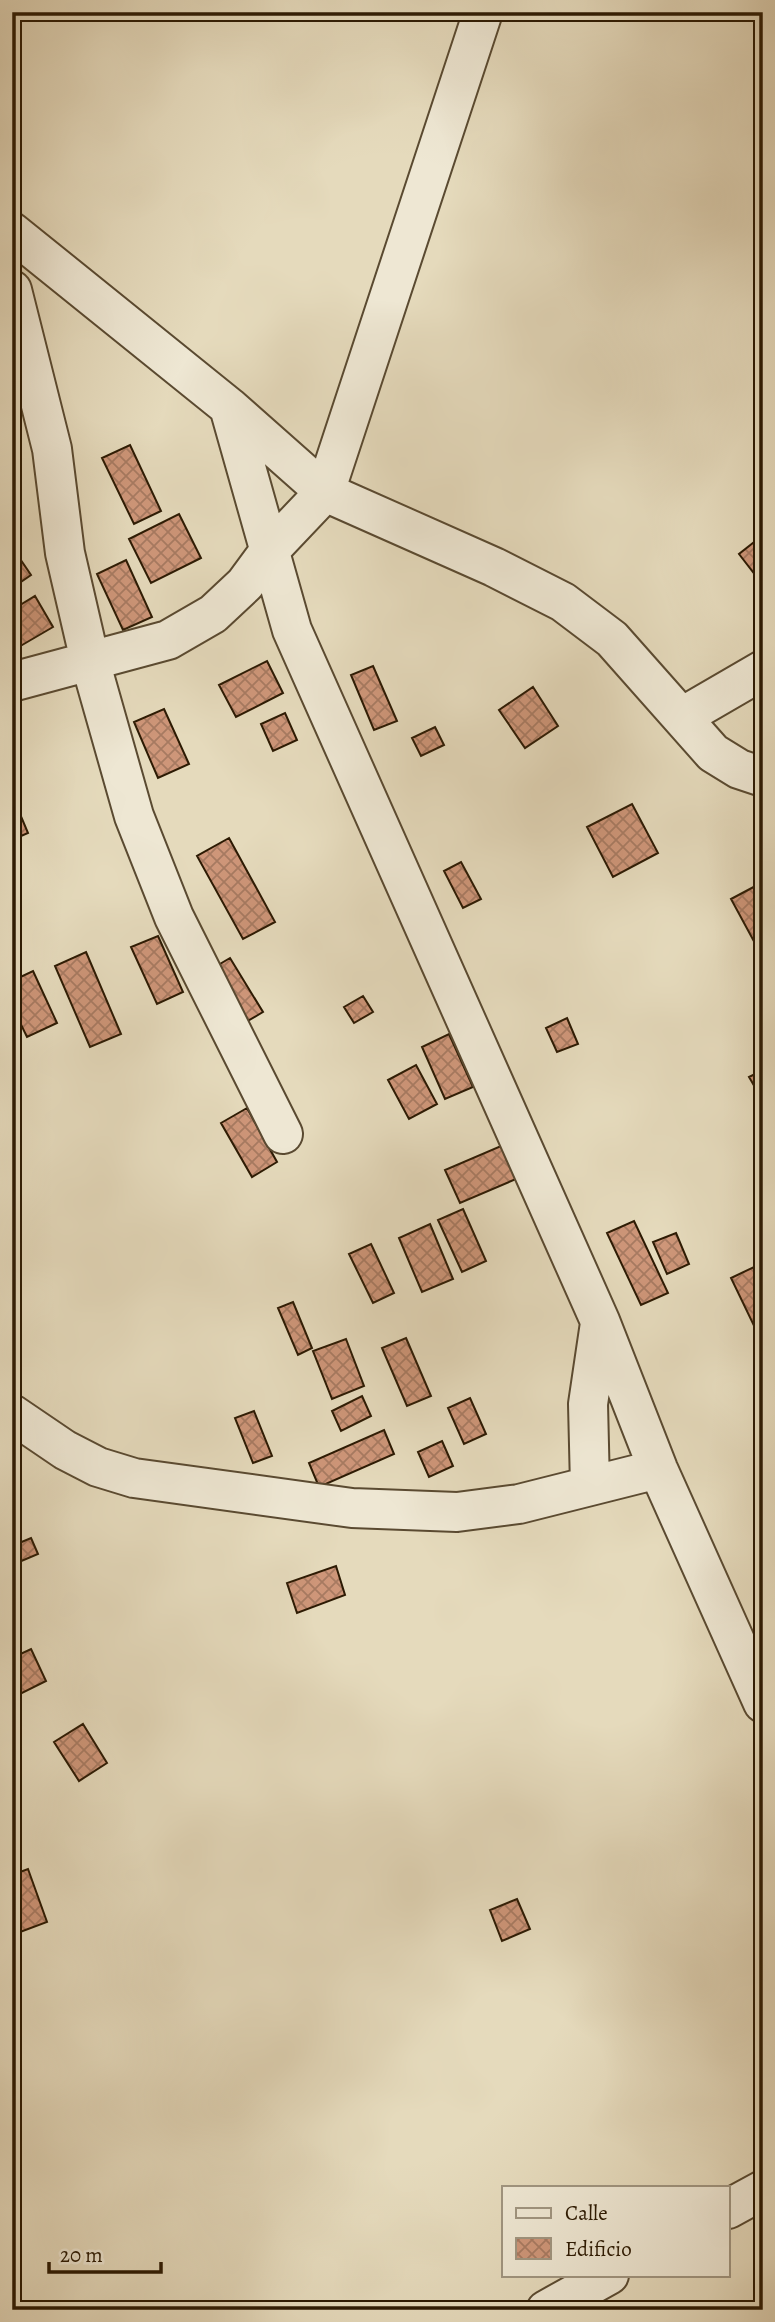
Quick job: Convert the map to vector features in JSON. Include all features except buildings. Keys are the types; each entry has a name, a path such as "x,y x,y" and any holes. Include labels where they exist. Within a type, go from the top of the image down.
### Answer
{"street":[{"path":"12,682 168,640 213,614 245,584 270,550 324,492 483,12"},
{"path":"12,232 229,407 324,492 494,568 563,603 612,639 713,753 739,769 763,777"},
{"path":"14,304 52,449 65,553 90,661 134,816 174,917 283,1134"},
{"path":"229,407 292,631 600,1321 658,1469 763,1703"},
{"path":"682,717 763,670"},
{"path":"590,1486 588,1404 600,1321"},
{"path":"12,1414 65,1450 98,1466 134,1478 352,1508 457,1512 519,1504 658,1469"},
{"path":"730,2208 763,2190"},
{"path":"546,2310 607,2276"}]}
